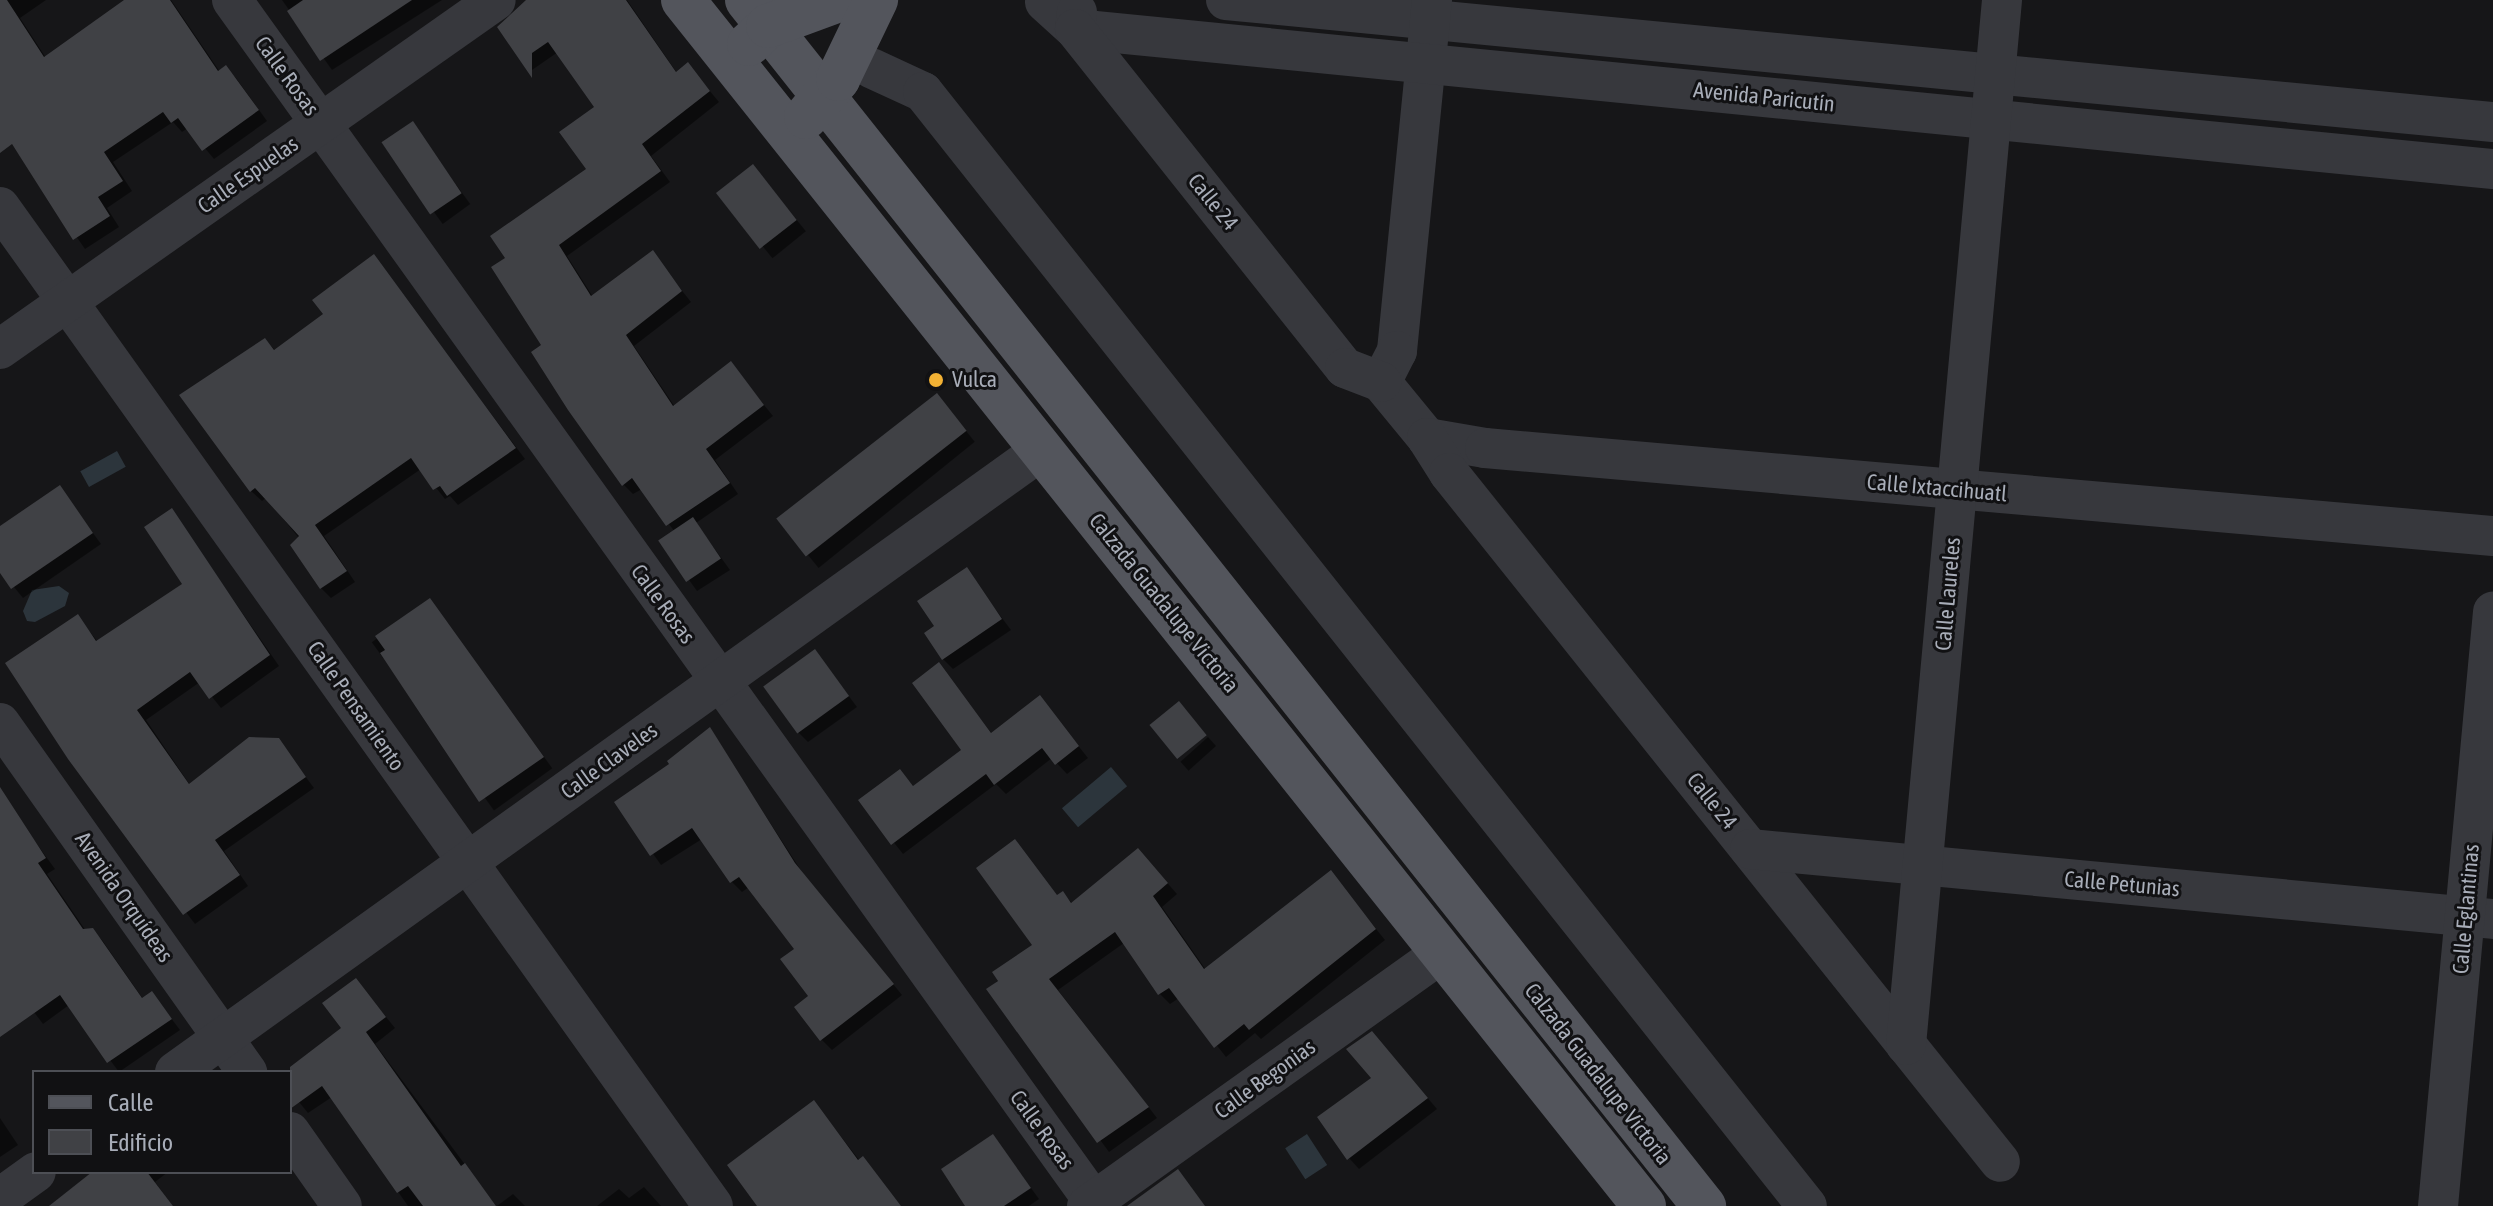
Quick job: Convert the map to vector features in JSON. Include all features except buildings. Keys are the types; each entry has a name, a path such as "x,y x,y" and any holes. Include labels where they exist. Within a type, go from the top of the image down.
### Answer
{"main road":[{"name":"Calzada Guadalupe Victoria","path":"683,0 1644,1206"},
{"path":"731,59 758,13 839,0"},
{"path":"789,132 826,99 876,0"},
{"path":"856,137 883,0"},
{"name":"Calzada Guadalupe Victoria","path":"758,13 1704,1206"}],"street":[{"name":"Calle Rosas","path":"232,0 1092,1204"},
{"name":"Calle Espuelas","path":"0,349 496,0"},
{"name":"Avenida Paricutín","path":"1226,0 1431,10 1996,74 2493,122"},
{"name":"Calle Laureles","path":"1906,1045 2002,0"},
{"name":"Avenida Paricutín","path":"1055,6 1426,63 2493,169"},
{"name":"Calle 24","path":"1055,6 1345,368 1388,394"},
{"path":"1427,438 1388,394 1397,351 1431,10"},
{"path":"871,68 923,92 1807,1206"},
{"name":"Calle Pensamiento","path":"0,207 713,1206"},
{"name":"Calle 24","path":"1427,438 1449,473 2000,1162"},
{"name":"Calle Ixtaccihuatl","path":"1427,438 1485,448 2493,536"},
{"name":"Calle Claveles","path":"178,1070 1042,450"},
{"name":"Calle Eglantinas","path":"2438,1206 2479,917 2493,612"},
{"name":"Avenida Orquídeas","path":"0,723 246,1070"},
{"name":"Calle Petunias","path":"1750,849 2479,917"},
{"name":"Calle Begonias","path":"1092,1204 1443,952"},
{"path":"292,1135 342,1206"},
{"path":"0,1198 33,1174"}],"shaded area":[{"path":"117,451 126,467 89,487 80,471"},
{"path":"59,586 69,593 65,606 35,622 27,621 23,611 32,590"},
{"path":"1111,767 1127,786 1078,827 1062,808"},
{"path":"1307,1134 1327,1165 1305,1179 1285,1148"}],"place":[{"name":"Vulca","path":"936,380"}]}
